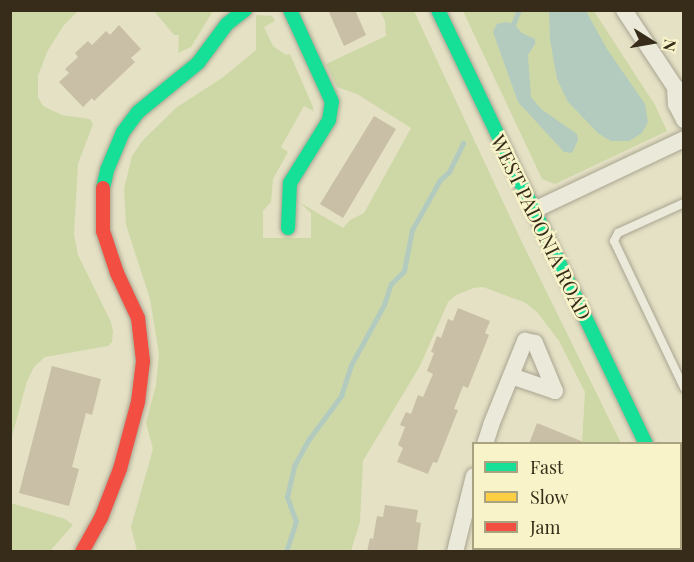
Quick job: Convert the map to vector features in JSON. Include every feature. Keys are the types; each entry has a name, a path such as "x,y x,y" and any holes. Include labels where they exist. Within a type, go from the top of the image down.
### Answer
{"street":[{"path":"82,552 101,518 120,469 138,402 143,361 138,318 113,265 103,231 102,195 113,150 138,112 198,63 229,17 245,10"},
{"path":"288,228 290,183 329,120 332,102 290,10"},
{"name":"WEST PADONIA ROAD","path":"438,10 645,442"},
{"path":"624,10 679,90 676,104 684,120"},
{"path":"534,210 684,138"},
{"path":"486,442 511,376"},
{"path":"455,552 472,484"}],"lane":[{"path":"684,203 618,233 614,241 684,388"}],"green space":[{"path":"11,10 78,11 64,25 48,50 38,76 38,97 43,106 62,115 90,119 93,124 78,164 74,234 78,255 111,322 113,332 112,342 108,346 45,357 34,367 27,381 11,440"},
{"path":"154,11 213,11 191,47 178,53 179,35 174,35"},
{"path":"380,11 414,11 519,236 621,442 582,442 585,392 559,341 537,312 524,302 483,287 474,288 456,295 448,302 420,366 363,461 360,522 351,551 137,551 131,527 153,449 146,423 156,385 159,354 150,299 126,225 124,189 132,156 143,140 177,107 222,78 256,50 256,15 272,16 275,21 264,27 273,46 286,55 290,54 313,111 304,106 281,147 288,152 273,179 271,202 263,211 263,238 311,238 311,213 299,202 343,228 350,220 364,213 411,128 357,94 337,87 326,64 386,36 385,21"},
{"path":"463,11 594,11 655,105 667,131 555,184 542,179"},
{"path":"11,503 65,519 73,525 50,551 11,551"}],"shaded area":[{"path":"549,10 586,11 607,49 645,104 648,122 642,133 629,141 611,141 599,134 568,102 557,79 550,40"},
{"path":"506,22 514,24 522,33 535,39 535,44 528,55 531,97 541,109 577,134 578,140 572,153 564,152 518,102 493,32 497,24"}],"building":[{"path":"328,10 355,10 366,35 344,46"},
{"path":"119,25 141,49 131,58 135,62 94,101 92,98 83,107 59,82 69,73 65,69 78,57 75,53 88,41 92,45 106,31 110,35"},
{"path":"374,116 396,129 343,218 320,204"},
{"path":"458,308 490,321 485,333 489,335 468,388 463,386 454,409 458,410 437,463 433,462 428,474 397,462 403,448 398,445 405,427 400,425 406,412 411,414 418,395 423,397 433,374 427,371 437,336 441,338 448,319 453,321"},
{"path":"52,366 101,379 92,415 86,413 72,467 79,469 69,506 19,493"},
{"path":"537,423 584,442 530,442"},
{"path":"385,505 418,510 416,522 421,523 417,552 367,552 370,538 373,539 377,516 383,517"}],"waterway":[{"path":"512,27 519,10"},
{"path":"286,552 296,522 287,497 294,466 309,439 341,396 351,365 384,305 391,284 404,271 412,230 440,180 449,172 463,143"}],"traffic: fast":[{"path":"103,188 107,170 123,132 138,112 198,63 227,24 245,10"},
{"path":"288,228 290,183 329,120 332,102 290,10"},
{"path":"438,10 645,442"}],"traffic: jam":[{"path":"82,552 101,518 120,469 138,402 143,361 138,318 117,273 103,231 103,188"}]}
